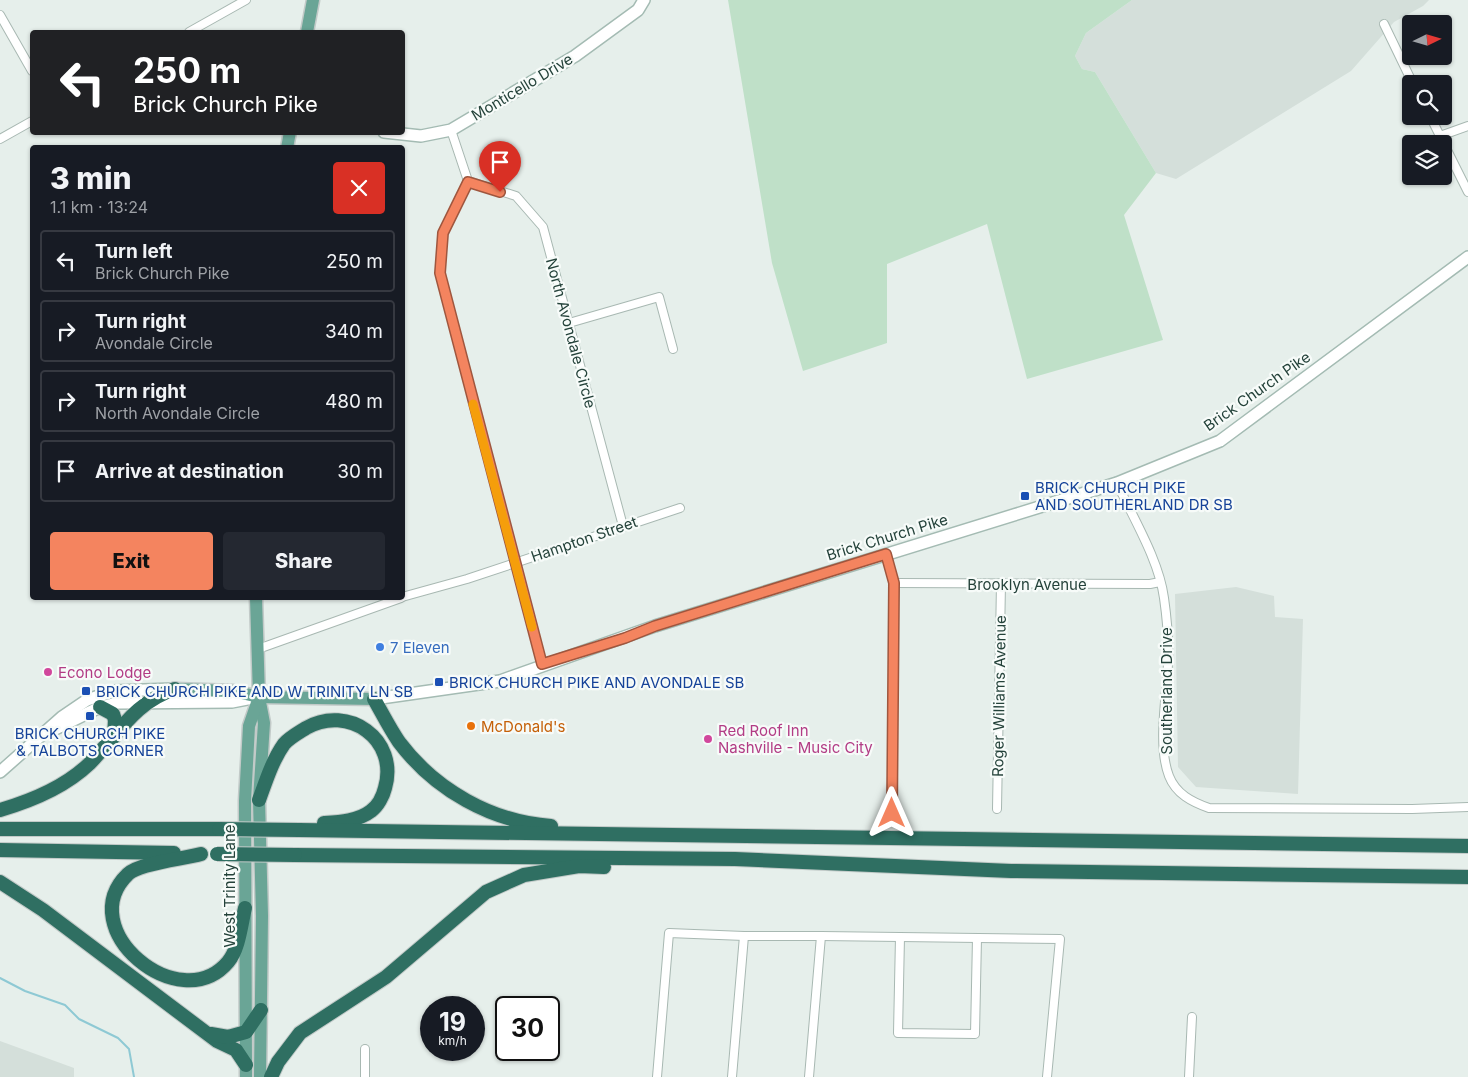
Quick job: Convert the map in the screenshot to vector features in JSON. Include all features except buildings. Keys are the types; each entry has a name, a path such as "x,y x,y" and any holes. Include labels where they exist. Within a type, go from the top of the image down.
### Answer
{"highway":[{"path":"0,810 38,796 65,781 88,765 145,702 159,694 175,689"},
{"path":"374,699 399,742 436,781 494,815 531,824 687,836"},
{"path":"100,707 113,714 114,737"},
{"path":"259,800 273,764 285,743 297,734 326,720 345,721 365,729 378,740 388,766 383,796 372,810 353,819 319,823 299,830"},
{"path":"0,829 219,829 1468,846"},
{"path":"0,850 200,854 734,859 1011,870 1468,877"},
{"path":"200,854 177,861 151,864 129,873 116,891 111,905 114,926 127,948 144,965 162,975 176,979 204,978 218,971 228,962 238,940 245,908"},
{"path":"271,1077 278,1062 300,1033 386,977 468,906 503,884 524,875 579,866 672,867 734,859"},
{"path":"0,882 43,910 206,1032 236,1050 246,1071"},
{"path":"206,1032 228,1036 246,1032 261,1010"}],"main road":[{"name":"Monticello Drive","path":"405,134 421,136 451,130 575,56 638,10 644,0"},
{"path":"307,30 312,1"},
{"name":"Brick Church Pike","path":"47,733 100,707 117,703 232,702 259,697 374,699 500,681 542,664 625,638 655,626 1117,483 1220,440 1468,257"},
{"name":"West Trinity Lane","path":"256,600 259,697 264,723 259,800 262,916 260,1077"},
{"name":"Brick Church Pike","path":"0,772 47,733 62,717 87,700 114,691 175,689 234,691 259,697"},
{"name":"West Trinity Lane","path":"246,1071 245,801 249,726 259,697"}],"street":[{"path":"193,30 246,0"},
{"path":"0,15 30,68"},
{"path":"1384,24 1409,75"},
{"path":"0,140 30,122"},
{"path":"1443,135 1468,126"},
{"path":"451,130 468,182 443,233 440,273 514,563 542,664"},
{"path":"1452,160 1468,192"},
{"name":"North Avondale Circle","path":"468,182 516,196 543,227 623,526"},
{"path":"569,322 659,297 673,349"},
{"name":"Southerland Drive","path":"1117,483 1151,555 1164,597 1168,660 1165,751 1169,776 1176,788 1185,797 1209,808 1412,809 1468,807"},
{"name":"Hampton Street","path":"405,596 514,563 680,508"},
{"path":"886,554 894,583 892,813"},
{"name":"Brooklyn Avenue","path":"894,583 1150,584 1160,582"},
{"name":"Roger Williams Avenue","path":"997,809 1001,583"},
{"name":"Hampton Street","path":"258,649 394,600"},
{"path":"656,1077 669,933 744,936 1060,939 1047,1077"},
{"path":"732,1077 744,936"},
{"path":"809,1077 821,936"},
{"path":"900,937 898,1033 936,1034 975,1034 977,938"},
{"path":"1189,1077 1192,1017"},
{"path":"365,1048 365,1077"}],"shaded area":[{"path":"1132,0 1429,0 1423,6 1407,15 1402,15 1402,18 1394,22 1351,71 1176,179 1156,173 1095,72 1082,69 1075,56 1086,33"},
{"path":"1236,587 1274,596 1275,617 1303,619 1298,794 1196,787 1178,767 1175,594"},
{"path":"0,1041 74,1068 74,1077 0,1077"}],"green space":[{"path":"728,0 1132,0 1086,33 1075,56 1082,69 1095,72 1156,173 1124,215 1163,340 1027,379 987,224 887,264 887,343 803,371 772,263"}],"waterway":[{"path":"0,978 25,991 65,1005 79,1019 118,1038 129,1049 134,1077"}],"slow traffic":[{"path":"473,404 532,627"}],"place":[{"name":"BRICK CHURCH PIKE AND SOUTHERLAND DR SB","path":"1025,496"},
{"name":"7 Eleven","path":"380,647"},
{"name":"Econo Lodge","path":"48,672"},
{"name":"BRICK CHURCH PIKE AND AVONDALE SB","path":"439,682"},
{"name":"BRICK CHURCH PIKE AND W TRINITY LN SB","path":"86,691"},
{"name":"BRICK CHURCH PIKE & TALBOTS CORNER","path":"90,716"},
{"name":"McDonald's","path":"471,726"},
{"name":"Red Roof Inn Nashville - Music City","path":"708,739"}],"route":[{"path":"500,192 468,182 443,233 440,273 514,563 542,664 625,638 655,626 886,554 894,583 892,813"}]}
